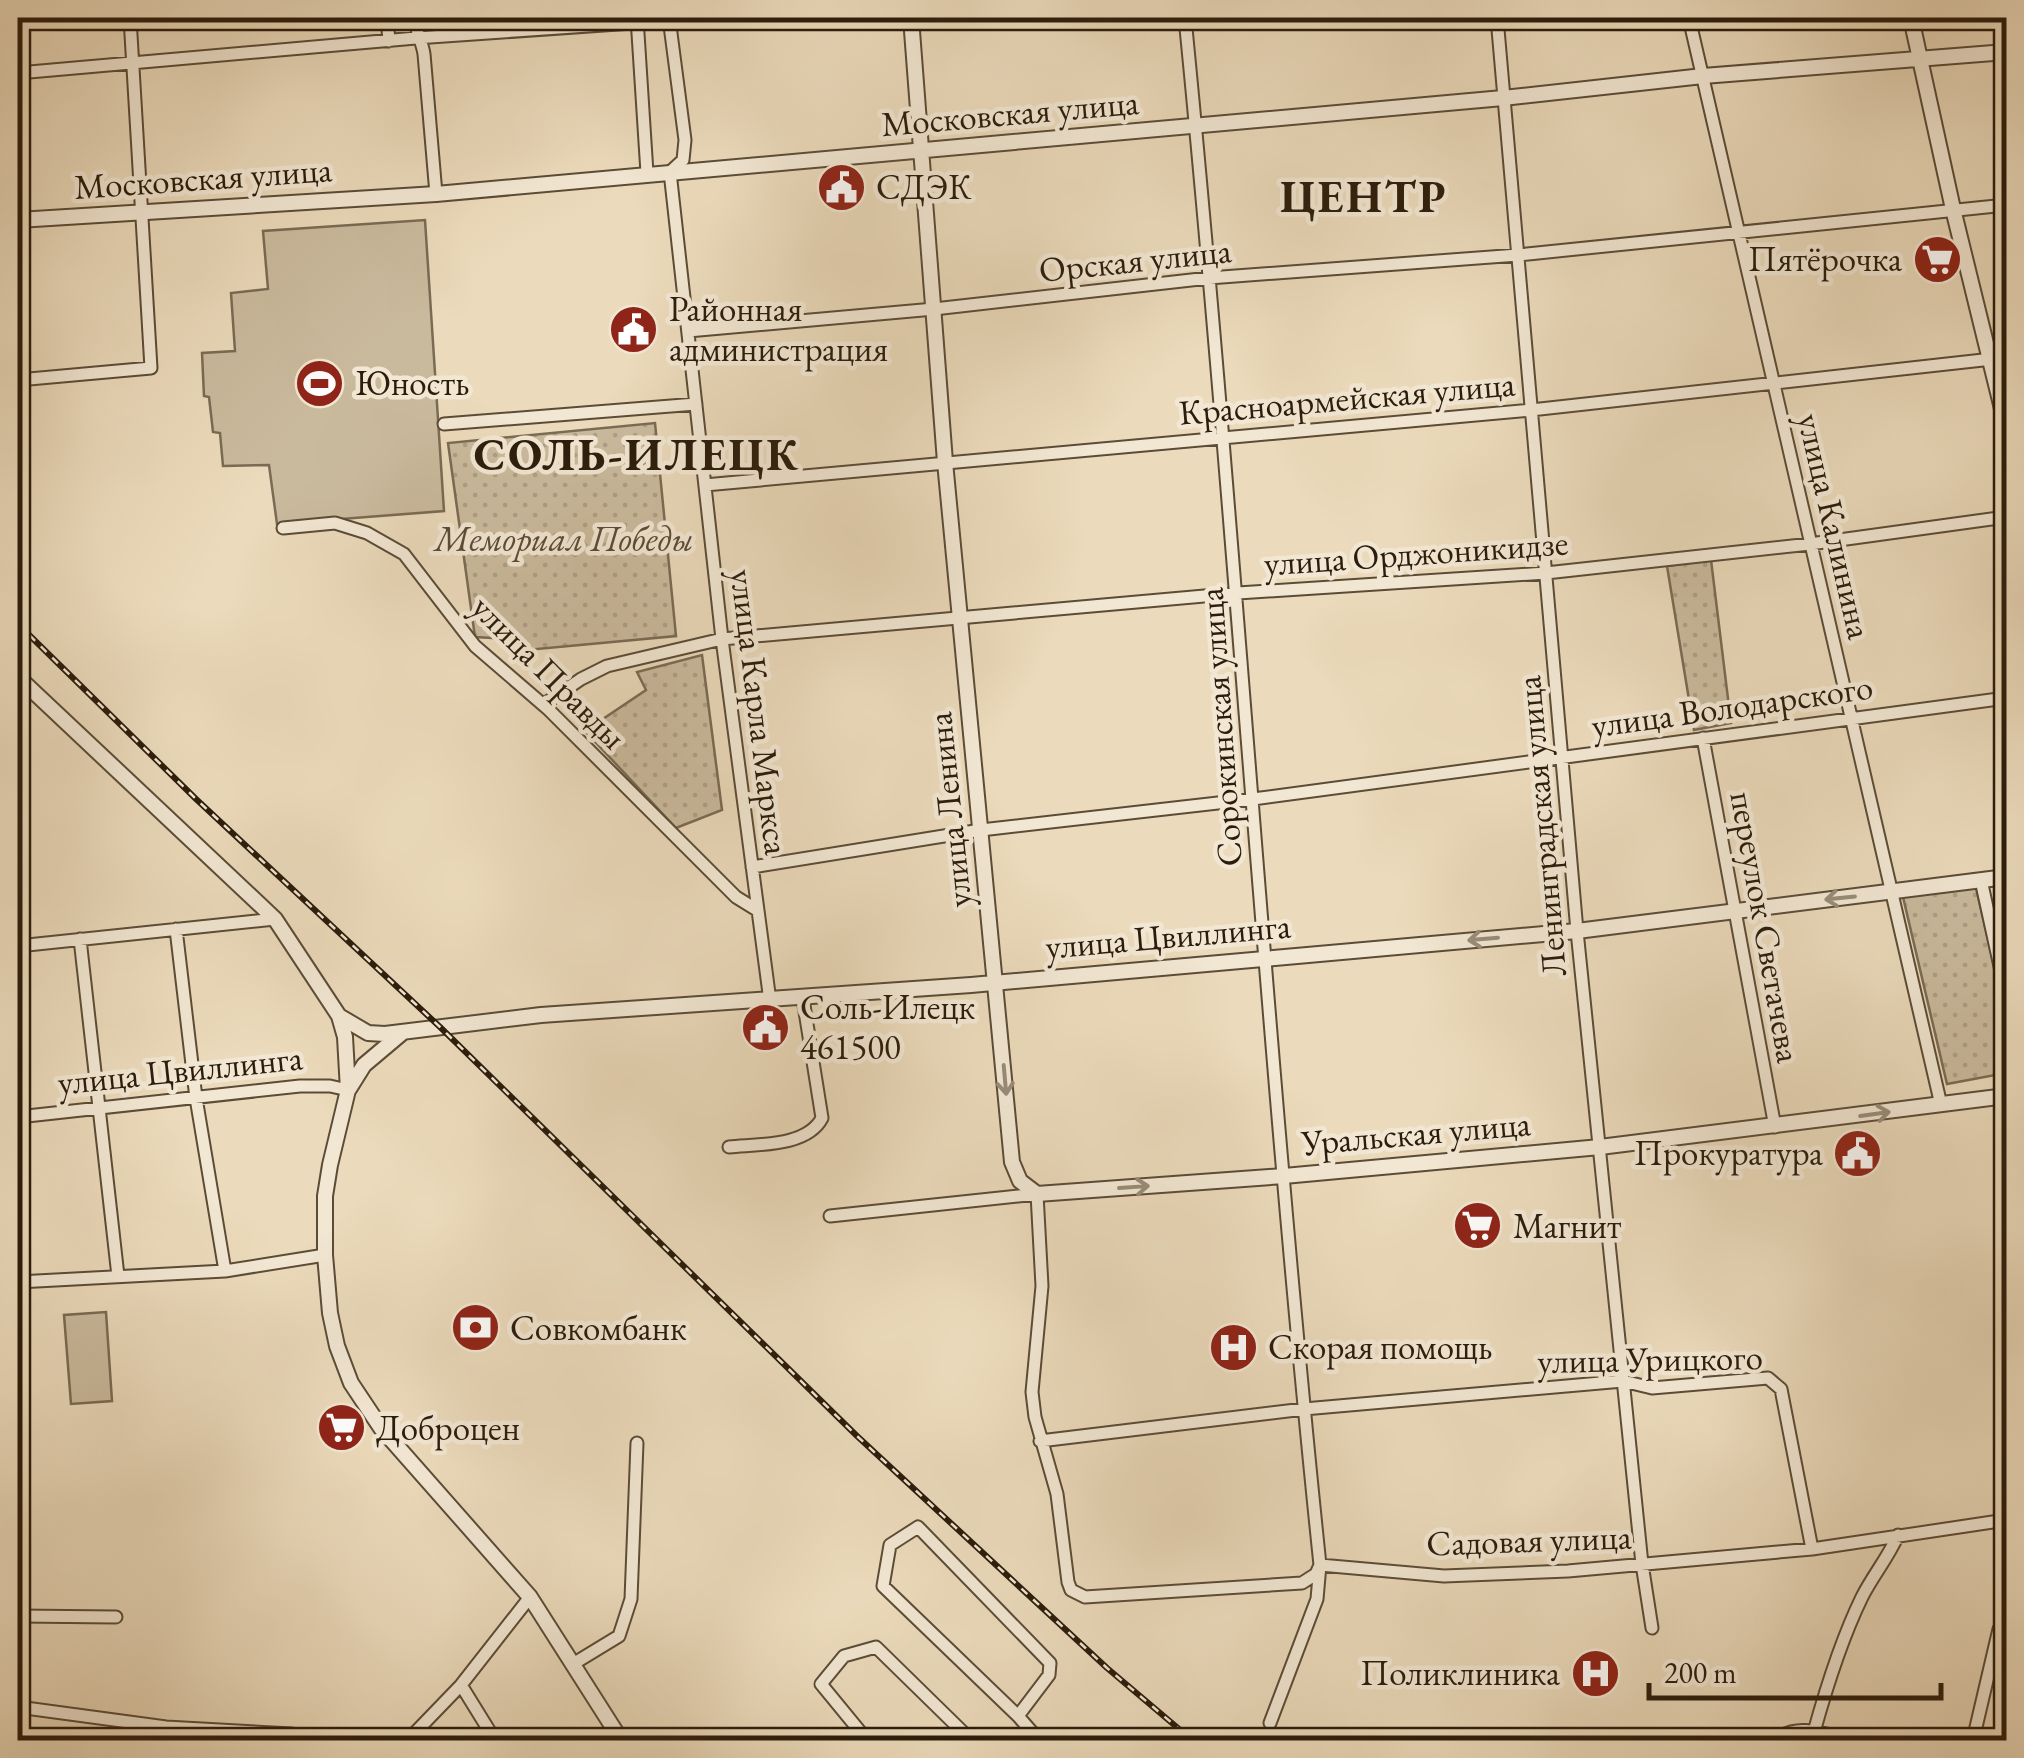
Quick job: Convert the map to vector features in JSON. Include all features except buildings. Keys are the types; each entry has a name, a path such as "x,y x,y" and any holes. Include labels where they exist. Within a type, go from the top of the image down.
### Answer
{"street":[{"path":"18,380 151,368 130,18"},
{"path":"387,18 389,41"},
{"path":"415,18 416,38 424,54 436,194"},
{"path":"18,72 637,20 704,18"},
{"name":"улица Ленина","path":"911,18 945,462 998,983 1012,1162 1020,1181 1037,1194 1042,1286 1032,1392 1040,1441 1056,1494 1068,1582"},
{"name":"Сорокинская улица","path":"1185,18 1238,593 1262,957 1320,1566 1317,1599 1270,1723"},
{"name":"Ленинградская улица","path":"1497,18 1577,931 1642,1564 1652,1628"},
{"name":"улица Калинина","path":"1689,18 1941,1105"},
{"path":"1911,18 2006,425"},
{"name":"улица Карла Маркса","path":"669,19 685,140 684,160 670,172 722,639 770,1000"},
{"path":"637,20 647,172"},
{"name":"Московская улица","path":"18,220 436,194 1502,98 1703,76 1920,62 2006,52"},
{"name":"Орская улица","path":"688,332 934,310 1209,278 1518,255 2006,206"},
{"name":"Красноармейская улица","path":"705,485 1531,410 1992,359"},
{"path":"444,424 696,404"},
{"name":"улица Орджоникидзе","path":"543,705 581,678 607,666 722,639 1238,593 1546,572 1810,544 2006,517"},
{"name":"улица Правды","path":"283,528 335,523 367,533 404,554 475,646 543,705 736,897 757,910"},
{"path":"18,677 274,918 339,1016 345,1037 348,1090 330,1165 325,1255 338,1346 351,1383 366,1409 530,1596 622,1740"},
{"name":"улица Володарского","path":"752,867 981,830 1253,799 2006,698"},
{"name":"переулок Светачева","path":"1703,738 1775,1127"},
{"name":"улица Цвиллинга","path":"339,1016 368,1032 403,1033 541,1015 998,983 1577,931 2006,877"},
{"path":"1980,880 2006,994"},
{"path":"18,946 274,918"},
{"path":"176,929 196,1098 225,1271"},
{"path":"80,940 118,1276"},
{"path":"728,1147 802,1136 818,1126 822,1118 803,998"},
{"path":"348,1090 364,1065 403,1033"},
{"name":"улица Цвиллинга","path":"18,1116 300,1086 348,1090"},
{"name":"Уральская улица","path":"830,1216 1037,1194 1284,1176 1600,1146 2006,1096"},
{"path":"18,1263 19,1282 225,1271 325,1255"},
{"name":"улица Урицкого","path":"1040,1441 1304,1408 1623,1380 1652,1388 1768,1378 1781,1389 1812,1549"},
{"path":"573,1664 619,1636 631,1599 636,1443"},
{"name":"Садовая улица","path":"1068,1582 1071,1590 1085,1597 1302,1583 1316,1574 1320,1566 1444,1576 1568,1571 1812,1549 2006,1520"},
{"path":"1013,1740 1034,1736 883,1586 890,1545 918,1527 1050,1663 1049,1675 1018,1716"},
{"path":"1814,1732 1839,1648 1864,1592 1889,1556 1898,1535"},
{"path":"408,1740 460,1685 530,1596"},
{"path":"18,1616 116,1617"},
{"path":"1973,1740 1999,1629"},
{"path":"868,1740 821,1684 844,1656 876,1647 971,1740"},
{"path":"460,1685 496,1740"},
{"path":"18,1708 166,1727 292,1734 316,1740"},
{"path":"1776,1740 1784,1733 1814,1732 1848,1740"}],"green space":[{"name":"Юность","path":"425,220 444,511 277,524 269,465 223,466 220,433 213,432 209,397 204,396 202,353 235,351 231,293 268,289 263,231"},
{"name":"Мемориал Победы","path":"655,423 676,636 516,651 511,639 475,637 448,443"},
{"path":"1711,560 1731,723 1694,730 1667,566"},
{"path":"702,655 722,810 676,828 585,731 646,690 637,672"},
{"path":"1976,888 2006,1018 2006,1073 1947,1084 1903,897"},
{"path":"106,1312 112,1401 71,1404 64,1315"}],"railway":[{"path":"18,624 196,799 440,1027 857,1436 1107,1668 1192,1740"}],"place":[{"name":"СДЭК","path":"841,187"},
{"name":"Пятёрочка","path":"1937,259"},
{"name":"Районная администрация","path":"634,329"},
{"name":"Юность","path":"320,383"},
{"name":"Соль-Илецк 461500","path":"765,1027"},
{"name":"Прокуратура","path":"1858,1153"},
{"name":"Магнит","path":"1478,1226"},
{"name":"Совкомбанк","path":"475,1328"},
{"name":"Скорая помощь","path":"1233,1347"},
{"name":"Доброцен","path":"341,1428"},
{"name":"Поликлиника","path":"1595,1673"}],"district":[{"name":"ЦЕНТР","path":"1364,196"},
{"name":"СОЛЬ-ИЛЕЦК","path":"637,454"}]}
